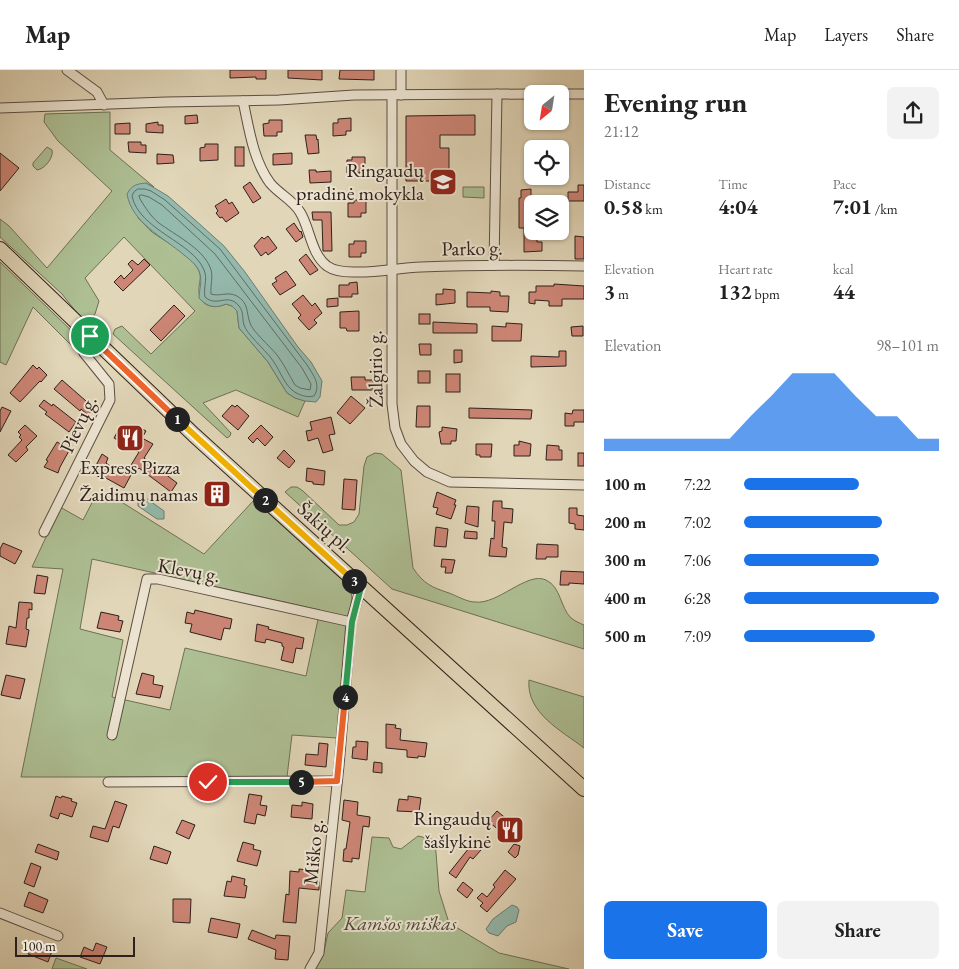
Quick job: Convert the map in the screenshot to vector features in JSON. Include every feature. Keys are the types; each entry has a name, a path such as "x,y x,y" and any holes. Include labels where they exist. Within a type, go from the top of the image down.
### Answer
{"main road":[{"name":"Šakių pl.","path":"0,249 194,435 584,789"}],"street":[{"path":"68,70 96,92 104,105"},
{"path":"401,70 401,95"},
{"path":"494,264 497,94"},
{"path":"0,108 242,101 354,95 524,94"},
{"path":"569,94 584,94"},
{"name":"Žalgirio g.","path":"392,95 392,404 395,428 401,444 414,460 428,472 450,482 584,485"},
{"name":"Parko g.","path":"242,101 256,155 266,176 276,190 301,212 313,243 327,265 340,271 354,272 384,272 400,268 494,264 584,266"},
{"name":"Pievų g.","path":"44,532 110,400 109,384 82,349 85,341 90,336"},
{"name":"Klevų g.","path":"112,735 147,579 158,579 352,622"},
{"name":"Miško g.","path":"310,969 319,953 352,622 361,587"},
{"path":"108,782 337,781"},
{"path":"0,913 58,936"}],"green space":[{"path":"110,112 110,150 154,187 146,183 138,218 152,232 183,253 194,263 200,275 200,297 205,304 217,306 226,304 232,306 237,311 239,328 268,362 287,393 305,401 298,417 236,390 203,403 231,433 227,438 113,334 115,329 122,326 151,354 195,311 124,237 85,278 99,301 95,314 88,323 77,313 62,294 0,237 0,219 9,226 47,268 112,191 58,141 44,122 45,114"},
{"path":"47,147 52,150 50,159 46,165 37,170 33,163"},
{"path":"463,187 484,187 484,198 463,197"},
{"path":"0,262 77,336 73,347 33,307 6,365 0,362"},
{"path":"375,453 382,454 401,470 413,568 424,581 437,589 465,600 484,602 530,580 538,578 546,580 555,587 571,618 584,625 584,649 392,589 285,492 291,487 297,487 339,525 347,525 354,522 359,514 364,466 367,457"},
{"path":"96,495 120,501 204,554 254,500 349,586 352,597 345,648 337,738 292,735 287,777 21,777 63,569 32,567 60,507 83,520","holes":["92,559 320,610 306,676 185,648 170,710 112,697 123,640 80,629"]},
{"path":"529,680 584,697 584,748 556,728 539,712 533,702"},
{"name":"Kamšos miškas","path":"418,836 435,840 439,891 449,923 499,953 569,969 312,969 323,956 328,933 342,918 346,890 365,892 372,837 389,838 393,847 401,849"},
{"path":"56,958 87,969 52,969"}],"water":[{"path":"146,183 168,196 194,219 224,246 245,272 298,347 311,362 322,381 320,397 316,402 295,398 287,393 268,362 239,328 237,311 232,306 226,304 211,306 199,298 201,278 196,266 150,229 135,213 130,204 127,194 129,191 135,185"},
{"path":"143,496 164,511 164,519 157,519 138,506 138,501"},
{"path":"512,905 519,910 516,922 507,926 498,936 489,933 486,929 493,919"}],"building":[{"path":"230,70 266,70 266,79 256,79 256,77 230,78"},
{"path":"288,70 322,70 322,80 288,78"},
{"path":"340,70 374,70 374,80 339,79"},
{"path":"197,115 198,123 185,124 185,116"},
{"path":"475,115 475,135 440,135 440,148 449,148 451,192 443,192 443,183 406,181 406,116"},
{"path":"351,118 351,131 346,131 346,135 333,136 333,123 338,123 338,119"},
{"path":"269,120 282,120 282,132 277,132 277,136 264,136 263,124 269,123"},
{"path":"158,122 158,125 163,125 163,133 146,132 146,124"},
{"path":"130,123 130,134 115,134 115,124"},
{"path":"305,135 316,135 319,153 308,154"},
{"path":"128,142 141,142 141,145 146,145 146,153 129,152"},
{"path":"205,144 218,144 218,160 200,161 200,148 205,147"},
{"path":"235,147 244,147 244,166 235,166"},
{"path":"0,153 19,168 0,191"},
{"path":"292,153 292,164 273,165 273,154"},
{"path":"157,154 173,155 174,163 157,164"},
{"path":"352,157 365,157 365,169 360,169 360,173 347,173 347,160 352,160"},
{"path":"309,170 316,170 316,172 331,171 331,182 310,183"},
{"path":"250,182 261,198 253,203 243,187"},
{"path":"578,185 584,185 584,201 569,201 568,192 578,192"},
{"path":"531,189 531,195 524,195 524,228 519,228 519,198 521,198 521,190"},
{"path":"226,199 229,204 232,202 239,213 226,222 216,213 218,211 215,206"},
{"path":"354,200 366,200 366,213 361,213 361,217 348,217 348,203 354,203"},
{"path":"312,212 331,212 332,251 323,251 322,220 313,220"},
{"path":"294,223 301,231 303,237 296,242 286,229"},
{"path":"268,236 277,248 268,255 266,252 261,256 254,246 262,237 264,239"},
{"path":"575,236 584,237 584,259 575,259"},
{"path":"524,240 542,242 542,251 524,252"},
{"path":"354,241 366,241 366,253 361,253 361,257 349,257 349,244 354,244"},
{"path":"306,254 318,270 310,275 299,260"},
{"path":"144,259 150,265 123,291 114,282 121,275 124,279 133,270 128,264 132,260 138,265"},
{"path":"286,271 296,285 280,295 272,284 277,281 275,278"},
{"path":"357,282 358,294 352,294 352,297 339,297 339,285 349,285 349,283"},
{"path":"554,284 584,286 584,299 562,299 562,306 549,306 549,301 535,300 535,304 529,303 529,292 536,292 536,286 554,286"},
{"path":"443,289 455,290 455,303 436,305 436,294 443,294"},
{"path":"491,291 500,292 500,296 509,296 508,312 490,311 490,307 467,307 467,292 491,293"},
{"path":"303,295 312,306 315,303 322,313 314,320 317,323 309,330 298,318 301,315 292,304"},
{"path":"338,298 338,306 327,307 327,299"},
{"path":"174,305 185,316 161,341 150,330"},
{"path":"359,311 359,331 347,331 346,328 340,328 340,312"},
{"path":"419,314 430,314 430,324 419,324"},
{"path":"433,322 477,324 477,333 433,333"},
{"path":"506,323 522,324 521,341 492,341 492,326 506,327"},
{"path":"583,326 583,336 572,336 571,327"},
{"path":"419,344 431,344 431,355 420,355"},
{"path":"454,350 462,350 462,362 454,363"},
{"path":"559,351 566,351 566,366 531,367 531,356 559,357"},
{"path":"33,365 37,369 39,367 47,375 20,402 10,393"},
{"path":"418,371 430,371 430,383 418,383"},
{"path":"446,374 460,374 460,392 446,392"},
{"path":"351,377 365,377 365,380 373,380 373,390 352,390"},
{"path":"62,380 94,408 88,415 81,409 80,411 54,389"},
{"path":"351,396 365,408 350,424 337,413"},
{"path":"44,400 52,406 53,404 76,422 69,432 45,414 47,412 39,406"},
{"path":"232,405 235,407 237,405 249,416 238,430 222,416"},
{"path":"417,406 430,406 430,427 416,427"},
{"path":"2,407 11,411 0,432 0,411"},
{"path":"469,408 532,410 531,419 469,418"},
{"path":"573,410 584,410 584,422 574,422 574,426 565,426 565,413 572,414"},
{"path":"331,417 335,434 329,435 333,450 323,453 318,438 308,441 306,431 312,430 310,422"},
{"path":"25,425 37,436 26,447 28,450 16,462 8,455 22,440 18,432"},
{"path":"261,425 273,437 265,446 257,438 253,443 248,438"},
{"path":"137,426 146,431 142,438 153,444 144,458 177,483 171,492 139,468 131,465 139,452 114,438 120,427 132,435"},
{"path":"442,427 457,429 456,441 451,441 451,444 441,444 439,432 442,431"},
{"path":"519,441 531,444 530,456 514,456 514,445 519,445"},
{"path":"57,442 70,449 58,473 44,467"},
{"path":"476,444 492,444 491,457 476,455"},
{"path":"547,445 559,446 559,450 562,450 562,460 546,460"},
{"path":"284,450 295,461 289,468 277,458"},
{"path":"578,453 584,453 584,466 578,466"},
{"path":"102,454 108,458 106,463 116,470 118,467 131,475 124,488 92,473"},
{"path":"307,468 325,471 324,485 306,481"},
{"path":"344,479 357,480 355,510 342,509"},
{"name":"Žaidimų namas","path":"213,484 228,497 222,504 207,492"},
{"path":"437,492 456,500 451,519 436,514 438,508 433,507"},
{"path":"493,501 502,501 502,508 513,509 512,523 504,522 502,547 507,548 506,557 489,556 491,538 494,539 495,521 492,521"},
{"path":"467,506 479,507 478,527 465,523"},
{"path":"569,508 577,508 577,515 584,516 584,530 575,529 575,524 569,523"},
{"path":"436,527 448,529 446,547 434,546"},
{"path":"465,531 477,532 477,539 464,538"},
{"path":"3,543 22,551 15,564 0,556 0,549"},
{"path":"537,544 558,545 558,557 536,559"},
{"path":"442,559 455,560 452,573 445,573 446,567 441,567"},
{"path":"561,571 584,572 584,584 569,583 569,585 560,585"},
{"path":"37,575 48,577 45,594 34,593"},
{"path":"19,602 32,603 32,610 29,609 29,618 27,618 26,629 29,630 26,647 6,644 9,626 16,628"},
{"path":"195,610 232,619 230,629 224,628 221,640 190,632 192,624 185,623 187,612 194,614"},
{"path":"101,612 119,616 118,620 123,621 120,632 97,628"},
{"path":"257,624 269,627 268,629 304,638 302,649 296,648 293,663 281,660 284,647 282,643 266,639 265,643 255,641"},
{"path":"142,673 154,676 153,684 163,686 160,698 136,694"},
{"path":"6,675 25,679 20,699 1,695"},
{"path":"386,724 396,725 395,728 401,729 400,740 427,743 425,757 407,757 407,750 386,748"},
{"path":"356,741 368,742 367,760 352,758 353,747 356,747"},
{"path":"319,743 328,744 326,767 305,765 306,754 318,755"},
{"path":"374,762 382,763 382,773 373,772"},
{"path":"249,794 262,796 260,805 267,806 265,816 257,814 255,824 244,822"},
{"path":"56,796 72,799 71,801 77,803 72,817 60,813 58,819 50,816"},
{"path":"408,796 421,798 419,812 397,811 399,799 408,800"},
{"path":"344,800 358,802 357,815 370,817 369,827 363,826 359,859 352,858 352,862 343,861 350,822 342,820"},
{"path":"115,801 127,805 119,828 113,826 108,842 90,837 93,826 105,829"},
{"path":"302,802 313,804 312,819 291,817 292,805 302,806"},
{"path":"497,811 520,830 512,841 488,821"},
{"path":"182,820 195,825 189,839 176,833"},
{"path":"243,842 254,845 253,849 261,851 257,866 237,861"},
{"path":"473,843 481,850 473,859 470,857 456,878 449,873"},
{"path":"38,844 59,852 57,860 35,852"},
{"path":"514,844 520,846 518,855 515,858 508,852"},
{"path":"154,846 171,852 167,864 150,859"},
{"path":"31,863 41,867 34,887 24,883"},
{"path":"299,869 308,870 307,873 311,873 311,880 319,881 319,890 299,888 296,923 283,922 286,894 289,895 290,871 299,872"},
{"path":"505,870 516,879 487,912 480,906 483,903 477,898 482,893 487,897 495,887 493,885"},
{"path":"232,876 245,879 244,885 247,886 245,898 224,896 227,881 231,882"},
{"path":"463,882 473,890 467,898 457,890"},
{"path":"29,892 48,900 43,913 24,906"},
{"path":"173,899 191,899 190,923 173,922"},
{"path":"211,918 240,924 237,938 208,932"},
{"path":"252,930 275,939 276,935 290,936 288,960 275,959 276,950 248,939"},
{"path":"32,943 52,951 48,962 28,954"},
{"path":"96,943 107,947 100,964 80,957 84,947 93,951"}],"place":[{"name":"Ringaudų pradinė mokykla","path":"443,182"},
{"name":"Express Pizza","path":"130,438"},
{"name":"Žaidimų namas","path":"217,494"},
{"name":"Ringaudų šašlykinė","path":"510,830"}],"route":[{"path":"90,336 194,435 361,587 352,622 337,781 208,782"}]}
